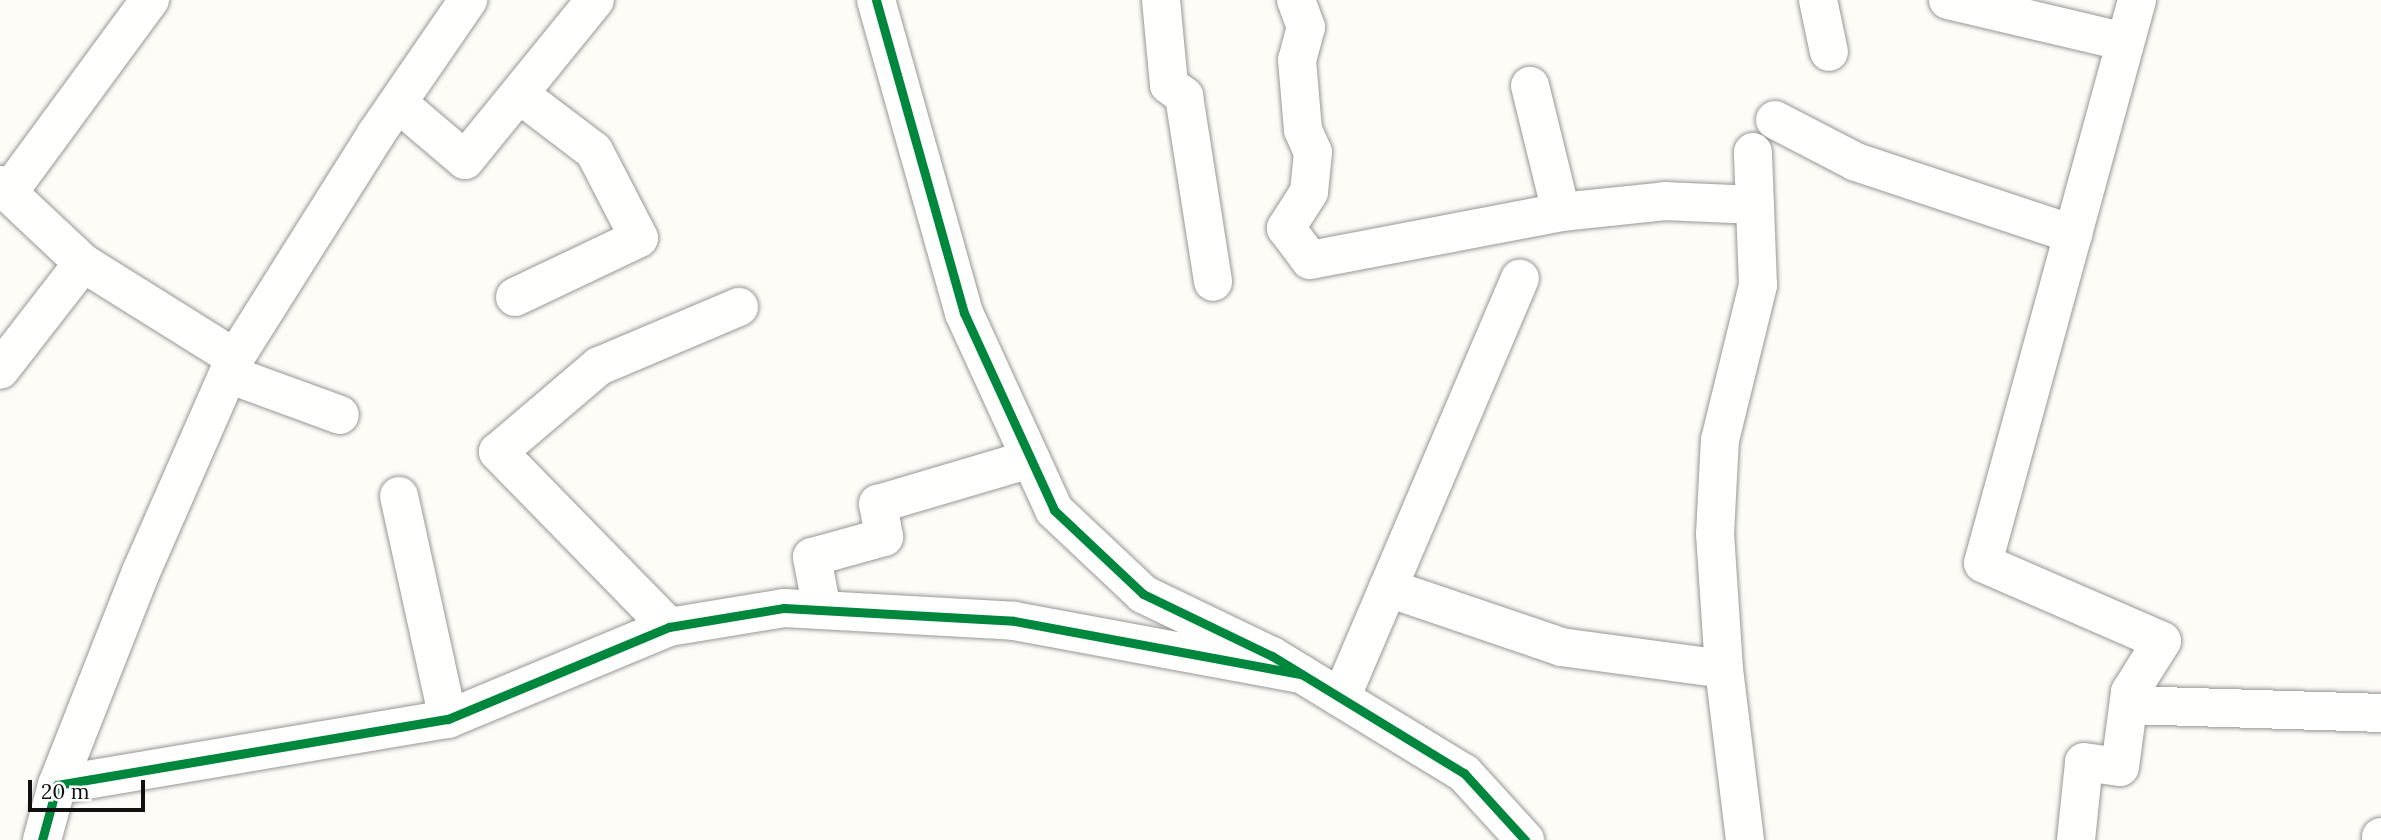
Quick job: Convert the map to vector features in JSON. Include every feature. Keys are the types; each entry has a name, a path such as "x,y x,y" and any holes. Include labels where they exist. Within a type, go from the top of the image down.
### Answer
{"street":[{"path":"149,0 4,190 83,263 231,366 340,415"},
{"path":"42,840 57,785 141,572 231,366 398,103 468,0"},
{"path":"398,103 465,160 595,0"},
{"path":"876,0 964,313 1054,510 1143,594 1301,674 1464,773 1525,840"},
{"path":"1161,0 1168,85 1184,96 1213,282"},
{"path":"1296,0 1306,27 1297,60 1303,130 1314,152 1309,192 1286,228 1310,260 1561,212 1665,201 1755,205"},
{"path":"1818,0 1829,52"},
{"path":"1948,0 2125,42"},
{"path":"2077,840 2084,762 2120,767 2130,692 2162,641 1983,563 2137,0"},
{"path":"1530,86 1561,212"},
{"path":"515,297 639,238 594,151 519,94"},
{"path":"1775,120 1856,162 2073,234"},
{"path":"1745,840 1724,669 1715,534 1720,440 1758,285 1753,152"},
{"path":"0,370 83,263"},
{"path":"1341,698 1520,279"},
{"path":"670,627 498,453 598,366 739,307"},
{"path":"822,610 812,557 884,537 878,504 1030,459"},
{"path":"399,496 448,719"},
{"path":"1388,588 1562,647 1724,669"},
{"path":"57,785 448,719 670,627 784,608 1014,621 1301,674"},
{"path":"2129,705 2381,713"}],"cycle path":[{"path":"876,0 964,313 1054,510 1143,594 1272,656 1464,773 1525,840"},
{"path":"42,840 57,785 448,719 669,627 784,608 1014,621 1301,674"}]}
